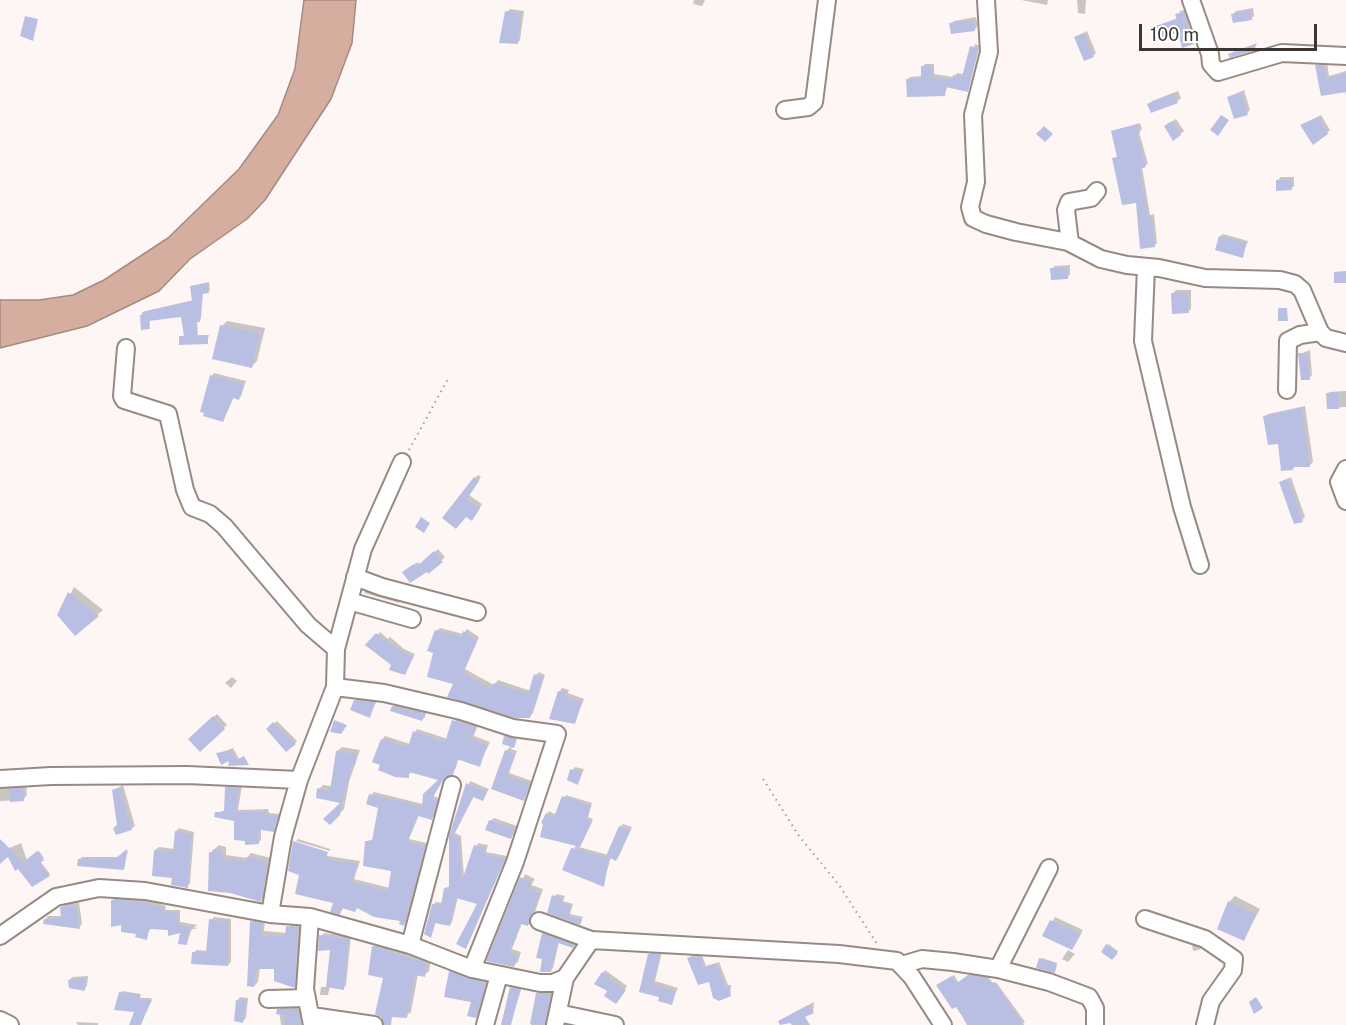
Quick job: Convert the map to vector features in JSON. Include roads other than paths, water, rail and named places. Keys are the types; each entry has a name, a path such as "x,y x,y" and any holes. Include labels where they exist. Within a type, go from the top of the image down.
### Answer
{"street":[{"path":"785,111 808,107 814,102 827,0"},
{"path":"986,0 989,52 973,115 976,182 971,200 973,218 986,224 1070,243 1101,259 1205,278 1280,280 1295,284 1302,290 1320,332 1326,338 1346,343"},
{"path":"1191,0 1210,54 1210,64 1218,72 1282,53 1346,56"},
{"path":"1070,243 1066,210 1069,202 1091,198 1097,191"},
{"path":"1146,267 1143,341 1182,507 1200,565"},
{"path":"1287,390 1288,341 1300,335 1320,332"},
{"path":"126,348 122,396 124,400 168,414 185,490 192,507 210,514 224,526 308,625 336,649"},
{"path":"270,914 283,837 299,780 335,687 336,649 363,549 402,462"},
{"path":"1346,469 1339,482 1346,501"},
{"path":"355,577 382,587 477,612"},
{"path":"349,601 412,619"},
{"path":"335,687 384,693 469,713 513,728 557,734 515,862 472,969"},
{"path":"0,779 51,776 187,775 299,780"},
{"path":"410,945 452,785"},
{"path":"998,969 1049,868"},
{"path":"0,936 56,897 99,888 145,891 270,914 310,917 410,945 472,969 499,975 540,983 553,983 565,978"},
{"path":"310,917 307,998 312,1021 374,1025"},
{"path":"1145,919 1205,939 1234,959 1233,970 1211,1001 1205,1025"},
{"path":"539,921 591,940 839,954 894,962 922,959 998,969 1049,982 1089,997 1095,1008 1095,1025"},
{"path":"591,940 565,978 556,1019 615,1025"},
{"path":"894,962 943,1025"},
{"path":"485,1025 499,975"},
{"path":"268,999 307,998"},
{"path":"0,1020 10,1025"}]}
